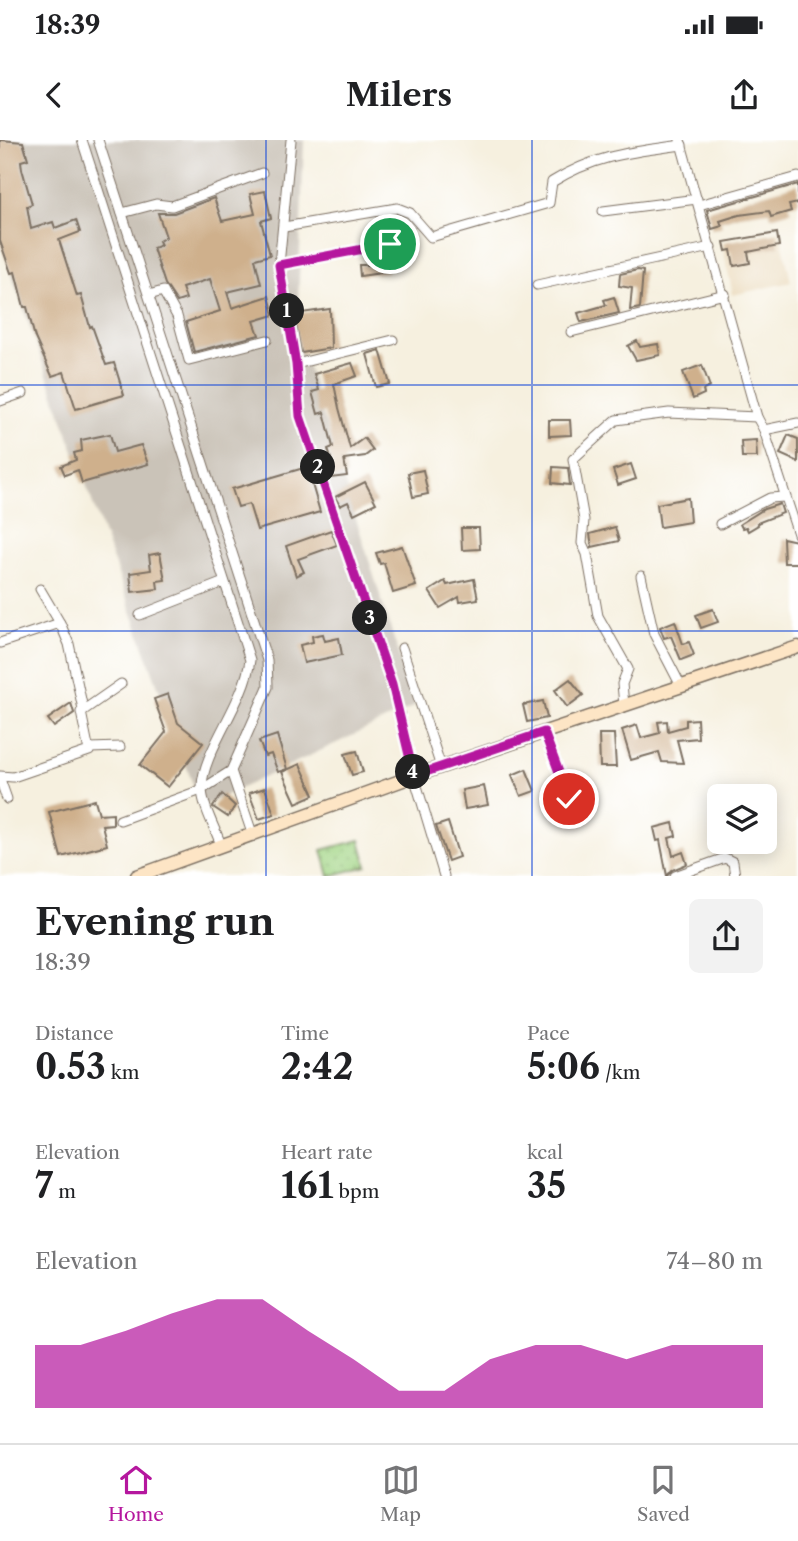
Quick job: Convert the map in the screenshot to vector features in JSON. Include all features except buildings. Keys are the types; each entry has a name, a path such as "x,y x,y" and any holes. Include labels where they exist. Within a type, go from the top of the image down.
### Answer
{"main road":[{"path":"137,876 414,776 798,647"}],"street":[{"path":"82,140 141,315 250,660 204,773 201,790 221,845"},
{"path":"98,140 269,672 268,687 231,771 201,790 120,820"},
{"path":"291,140 279,265 296,364 300,416 392,684 414,776 444,876"},
{"path":"284,227 397,208 410,213 431,237 549,203 552,182 579,165 614,154 681,142 757,417 764,430 798,534"},
{"path":"93,171 107,169"},
{"path":"122,214 156,204 172,206 262,173"},
{"path":"603,211 698,202 798,177"},
{"path":"279,265 390,244"},
{"path":"537,285 711,247"},
{"path":"149,295 163,292 177,316 189,360 268,341"},
{"path":"571,332 725,294"},
{"path":"141,315 154,311"},
{"path":"296,364 393,340"},
{"path":"0,401 23,393"},
{"path":"624,705 622,684 628,669 598,616 587,554 582,542 584,520 573,459 616,420 669,413 757,417"},
{"path":"764,430 798,423"},
{"path":"720,524 770,498 784,497"},
{"path":"213,547 229,541"},
{"path":"641,576 654,634 681,686"},
{"path":"140,615 225,582"},
{"path":"40,589 69,644 83,709 81,715 90,748"},
{"path":"0,643 60,623"},
{"path":"402,648 441,767"},
{"path":"83,709 121,684"},
{"path":"544,732 569,799"},
{"path":"7,799 0,778 87,752 90,748 120,747"},
{"path":"231,771 253,836"},
{"path":"675,876 725,858 733,862 735,876"}],"shaded area":[{"path":"0,140 304,140 297,332 415,706 201,807 0,243"},
{"path":"780,231 791,282 733,295 722,243"}],"green space":[{"path":"360,840 367,866 329,876 322,850"}],"route":[{"path":"390,244 279,265 296,364 300,416 392,684 414,776 544,732 569,799"}]}
